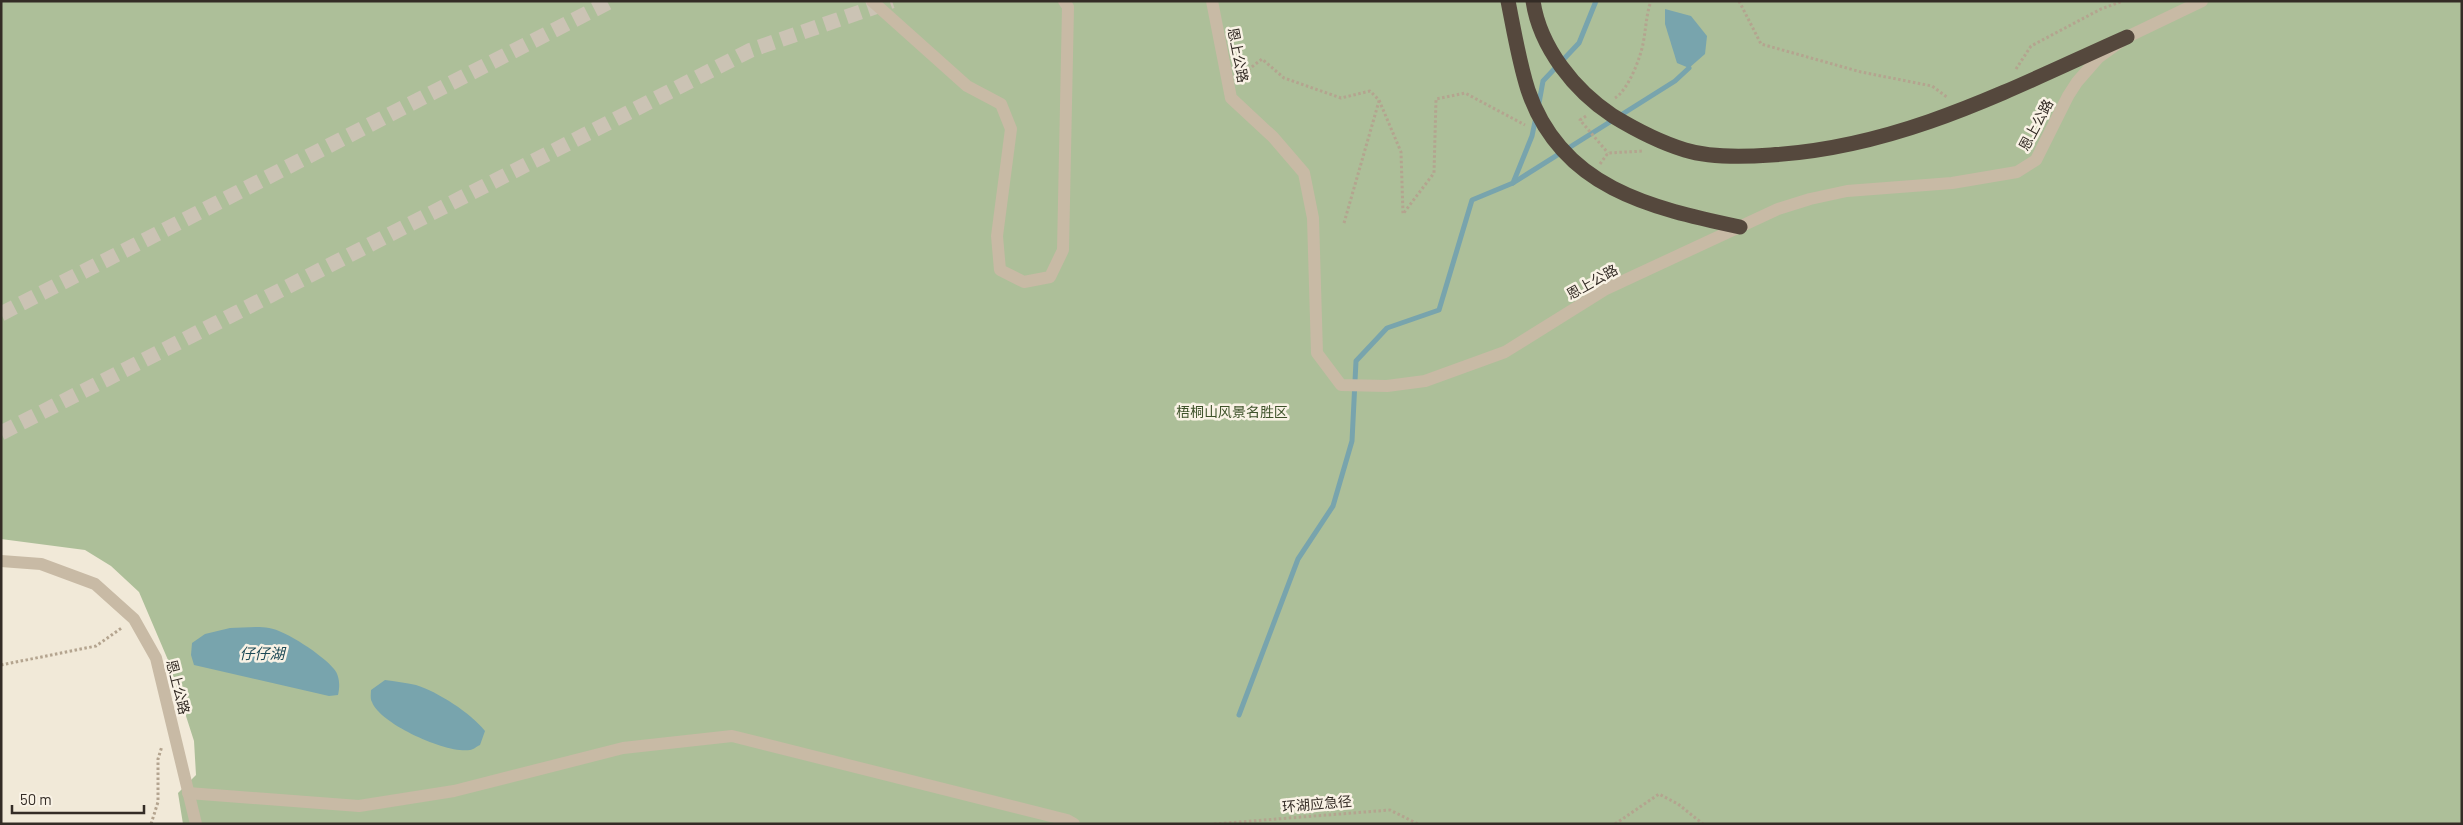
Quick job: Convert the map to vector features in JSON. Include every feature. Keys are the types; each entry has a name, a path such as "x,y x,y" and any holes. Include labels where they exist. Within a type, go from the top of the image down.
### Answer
{"highway":[{"path":"1508,1 1529,92 1540,117 1555,142 1574,163 1622,194 1648,205 1740,227"},
{"path":"1533,3 1544,36 1560,65 1578,87 1604,110 1655,140 1686,151 1725,155 1768,155 1822,150 1897,134 1982,102 2127,37"}],"street":[{"path":"872,1 968,86 1001,104 1011,129 997,236 1000,270 1024,282 1050,278 1063,250 1068,8 1064,1"},
{"name":"恩上公路","path":"1212,1 1231,98 1273,137 1304,173 1313,218 1317,353 1341,384 1387,386 1425,381 1505,352 1606,289 1778,209 1819,197 1847,192 1952,183 2017,172 2036,160 2077,82 2098,58 2127,37 2202,1"},
{"name":"恩上公路","path":"1,561 41,564 95,584 134,619 156,658 196,824"},
{"path":"188,793 360,806 454,791 623,748 732,736 1067,820 1074,824"}],"path":[{"path":"1609,102 1624,93 1643,45 1648,9 1651,1"},
{"path":"1739,1 1761,44 1861,72 1932,86 1955,103"},
{"path":"2012,75 2031,46 2101,9 2123,1"},
{"path":"1244,73 1262,59 1284,78 1341,98 1370,92 1379,100 1401,152 1403,214 1434,173 1436,99 1465,93 1523,123"},
{"path":"1344,223 1379,100"},
{"path":"1594,111 1580,120 1608,154 1653,151"},
{"path":"1,665 96,646 134,619"},
{"path":"151,824 158,802 158,759 164,743 174,733"},
{"path":"1616,824 1659,794 1678,804 1703,824"},
{"name":"环湖应急径","path":"1214,824 1390,810 1418,824"}],"green space":[{"name":"梧桐山风景名胜区","path":"1,1 2462,1 2462,824 183,824 178,793 196,775 194,741 168,660 139,592 111,566 85,550 1,539"}],"water":[{"path":"1665,9 1691,16 1707,36 1705,54 1689,68 1677,63 1665,24"},
{"name":"仔仔湖","path":"230,628 269,628 284,633 304,644 322,657 336,672 339,682 338,695 329,696 194,665 191,655 192,643 205,634"},
{"path":"385,680 425,688 453,704 471,717 485,731 480,745 470,750 460,750 431,742 400,728 378,711 372,702 371,690"}],"waterway":[{"path":"1539,103 1543,81 1579,43 1596,1"},
{"path":"1513,183 1675,81 1689,68"},
{"path":"1239,715 1298,559 1333,506 1352,441 1356,361 1387,328 1439,310 1472,200 1513,183 1532,136 1536,117"}],"tunnel":[{"path":"1,314 611,1"},
{"path":"1,433 751,50 892,1"}]}
